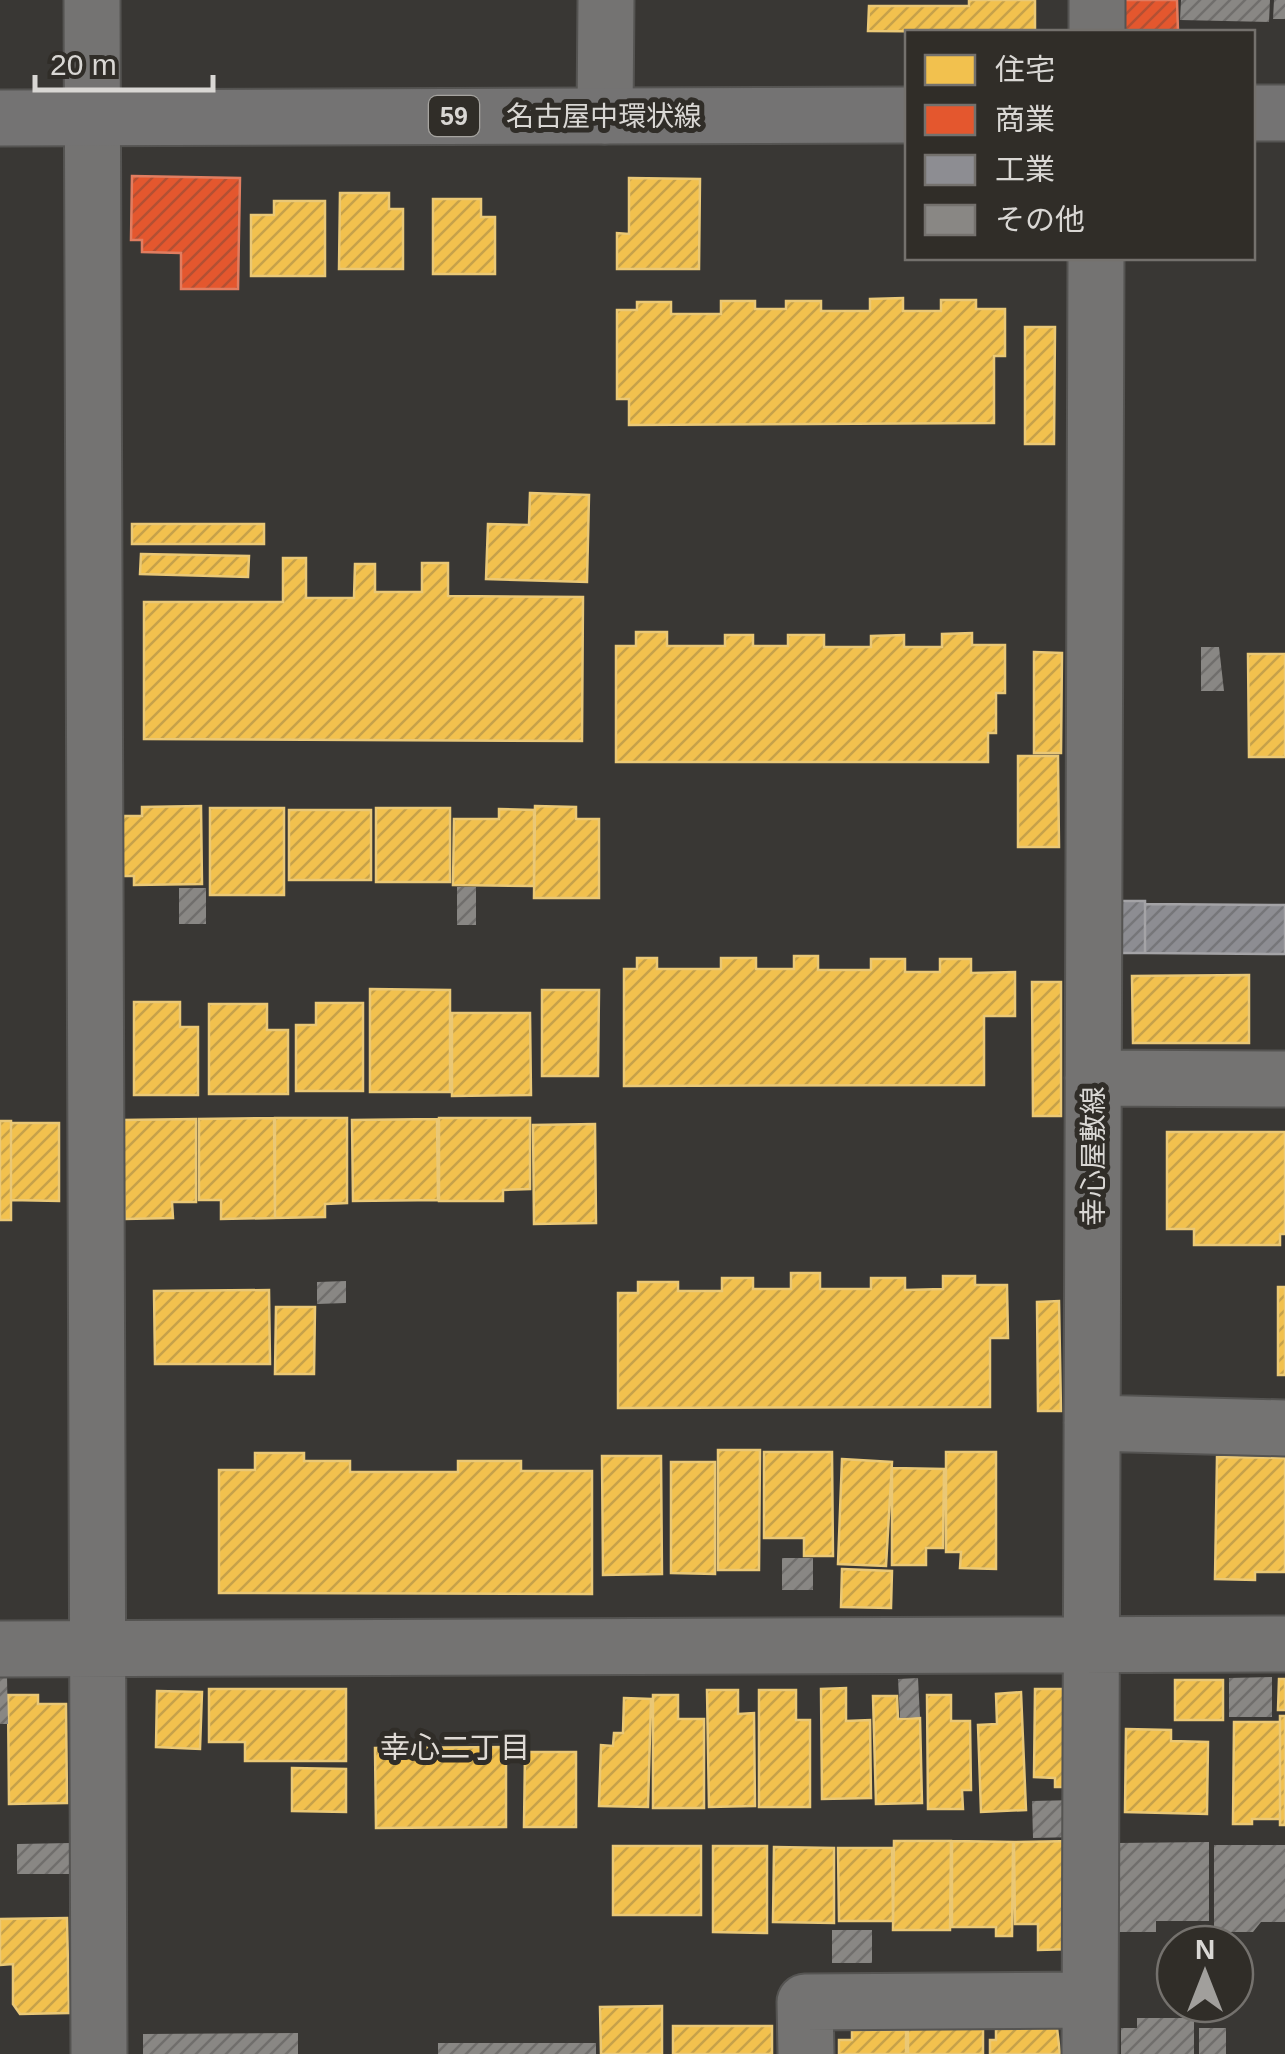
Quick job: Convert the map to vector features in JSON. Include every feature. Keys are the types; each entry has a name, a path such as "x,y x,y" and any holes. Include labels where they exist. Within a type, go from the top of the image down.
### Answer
{"main road":[{"path":"1255,113 1285,113"},
{"name":"名古屋中環状線","path":"0,118 905,115"}],"street":[{"path":"92,0 99,2054"},
{"path":"605,116 606,0"},
{"path":"1097,0 1097,30"},
{"name":"幸心屋敷線","path":"1090,2054 1096,260"},
{"path":"1093,1078 1285,1079"},
{"path":"1092,1423 1285,1428"},
{"path":"0,1649 1285,1644"},
{"path":"806,2054 805,2002 1090,2000"}],"building: 住宅":[{"path":"969,0 1035,0 1035,30 868,31 869,6 969,6"},
{"path":"629,178 700,179 699,269 617,269 617,233 629,234"},
{"path":"340,193 389,193 389,209 403,209 403,269 339,269"},
{"path":"433,199 481,199 481,217 495,217 495,274 433,274"},
{"path":"274,201 325,201 325,276 251,276 251,215 274,215"},
{"path":"903,298 903,311 941,311 941,300 976,300 976,309 1005,309 1005,356 994,356 994,423 629,425 629,399 617,399 617,310 637,310 637,302 671,302 671,314 721,314 721,301 755,301 755,309 786,309 786,301 821,301 821,311 870,311 870,299"},
{"path":"1025,327 1055,327 1054,444 1025,444"},
{"path":"530,493 589,495 587,582 486,579 488,524 529,525"},
{"path":"132,524 264,524 264,544 132,544"},
{"path":"141,554 249,556 248,577 140,574"},
{"path":"283,558 306,558 306,598 354,598 355,564 375,564 375,592 422,592 422,563 448,563 448,596 583,597 582,741 144,739 144,602 283,602"},
{"path":"636,632 667,632 667,646 725,646 725,635 753,635 753,646 788,646 788,635 824,635 824,647 871,647 871,636 904,635 904,647 942,647 942,634 972,633 972,645 1005,645 1005,693 996,693 996,733 988,733 988,762 616,762 616,646 636,646"},
{"path":"1034,652 1062,653 1061,753 1034,753"},
{"path":"1248,654 1285,654 1285,757 1249,757"},
{"path":"1018,756 1058,756 1059,847 1018,847"},
{"path":"201,806 202,884 134,885 134,876 121,876 121,816 142,816 142,807"},
{"path":"535,806 576,807 576,819 599,819 599,898 534,898"},
{"path":"210,808 284,808 284,895 210,895"},
{"path":"376,808 450,808 450,882 376,882"},
{"path":"499,809 534,810 534,886 453,885 454,819 499,819"},
{"path":"289,810 371,810 371,880 289,880"},
{"path":"794,956 818,956 818,970 871,970 871,959 905,959 905,972 940,972 940,959 971,959 971,973 1015,972 1015,1016 984,1016 984,1085 624,1086 624,969 637,969 637,958 657,958 657,969 721,969 721,958 756,958 756,969 794,969"},
{"path":"1249,975 1249,1043 1133,1043 1132,976"},
{"path":"1032,982 1061,982 1061,1116 1033,1116"},
{"path":"370,989 450,990 450,1092 370,1092"},
{"path":"542,990 599,990 598,1076 542,1076"},
{"path":"134,1002 180,1002 180,1027 198,1027 198,1095 134,1095"},
{"path":"316,1003 363,1003 363,1091 296,1091 296,1025 316,1025"},
{"path":"209,1004 267,1004 267,1030 288,1030 288,1094 209,1094"},
{"path":"452,1013 530,1013 531,1095 452,1096"},
{"path":"274,1118 275,1218 221,1219 221,1200 199,1200 199,1119"},
{"path":"275,1118 347,1118 347,1203 325,1204 325,1217 275,1218"},
{"path":"439,1118 530,1118 530,1189 503,1190 503,1201 439,1201"},
{"path":"196,1119 196,1202 172,1202 173,1218 125,1219 122,1120"},
{"path":"437,1119 438,1200 353,1201 352,1120"},
{"path":"0,1121 11,1121 11,1220 0,1220"},
{"path":"11,1123 59,1123 59,1201 11,1200"},
{"path":"595,1124 596,1223 534,1224 533,1125"},
{"path":"1167,1132 1285,1132 1285,1234 1280,1234 1280,1245 1194,1245 1194,1229 1167,1229"},
{"path":"791,1273 820,1273 820,1289 871,1289 871,1278 905,1278 905,1290 943,1289 943,1276 975,1276 975,1285 1007,1285 1008,1338 990,1338 990,1407 618,1408 618,1293 638,1293 638,1282 678,1282 678,1291 722,1291 722,1278 753,1278 753,1289 791,1289"},
{"path":"1278,1287 1285,1287 1285,1375 1278,1375"},
{"path":"269,1290 270,1364 155,1364 154,1291"},
{"path":"1059,1301 1061,1411 1038,1411 1037,1302"},
{"path":"276,1307 315,1307 314,1374 275,1374"},
{"path":"718,1450 760,1450 759,1570 718,1570"},
{"path":"764,1452 832,1452 833,1556 804,1556 804,1538 764,1538"},
{"path":"946,1452 996,1452 996,1569 960,1568 961,1552 946,1552"},
{"path":"255,1453 304,1453 304,1461 350,1461 350,1472 458,1472 458,1461 521,1461 521,1471 592,1471 592,1594 219,1593 219,1470 255,1470"},
{"path":"602,1456 661,1456 662,1574 603,1575"},
{"path":"1217,1457 1285,1458 1285,1572 1255,1572 1255,1580 1215,1579"},
{"path":"842,1459 892,1462 886,1566 838,1564"},
{"path":"671,1462 715,1462 715,1574 671,1573"},
{"path":"892,1468 944,1469 943,1548 926,1548 926,1565 892,1565"},
{"path":"842,1569 892,1571 891,1608 841,1607"},
{"path":"1279,1679 1285,1679 1285,1710 1278,1710"},
{"path":"1175,1680 1223,1680 1223,1720 1175,1720"},
{"path":"846,1688 846,1721 870,1720 871,1798 822,1799 821,1689"},
{"path":"209,1689 346,1689 346,1761 245,1761 245,1742 209,1742"},
{"path":"1035,1689 1069,1689 1074,1787 1055,1787 1055,1778 1034,1777"},
{"path":"707,1690 738,1690 738,1714 754,1713 755,1806 709,1807"},
{"path":"759,1690 796,1690 796,1720 810,1720 810,1807 759,1807"},
{"path":"157,1691 202,1692 200,1749 156,1747"},
{"path":"1021,1692 1026,1810 981,1812 978,1725 997,1724 996,1694"},
{"path":"8,1695 38,1695 38,1704 66,1704 67,1803 9,1804"},
{"path":"653,1695 678,1695 678,1719 704,1719 704,1808 653,1808"},
{"path":"927,1695 951,1695 951,1721 970,1721 971,1790 962,1790 963,1809 928,1809"},
{"path":"873,1696 897,1696 898,1719 920,1718 922,1803 876,1804"},
{"path":"624,1698 651,1699 648,1807 599,1806 601,1745 613,1746 614,1733 623,1733"},
{"path":"1280,1716 1285,1716 1285,1825 1280,1825"},
{"path":"1234,1722 1280,1722 1280,1819 1233,1824"},
{"path":"1126,1729 1171,1730 1171,1741 1208,1742 1207,1814 1125,1812"},
{"path":"506,1747 506,1827 376,1828 375,1748"},
{"path":"525,1752 576,1752 576,1827 524,1827"},
{"path":"292,1768 346,1769 346,1812 292,1811"},
{"path":"894,1841 951,1841 950,1930 893,1930"},
{"path":"952,1841 1013,1842 1012,1936 996,1936 996,1927 952,1927"},
{"path":"1074,1841 1075,1949 1038,1950 1038,1924 1015,1924 1014,1842"},
{"path":"613,1846 701,1846 701,1915 613,1915"},
{"path":"713,1846 767,1846 767,1933 713,1932"},
{"path":"774,1847 834,1848 834,1923 773,1922"},
{"path":"838,1848 892,1848 893,1921 839,1921"},
{"path":"67,1918 69,2013 20,2014 13,2004 13,1964 0,1965 0,1919"},
{"path":"662,2006 662,2054 601,2054 600,2007"},
{"path":"673,2026 772,2026 772,2054 673,2054"},
{"path":"983,2027 983,2054 908,2054 908,2028"},
{"path":"996,2028 1057,2028 1060,2054 990,2054 990,2040 996,2040"},
{"path":"852,2030 906,2030 906,2054 839,2054 839,2040 852,2040"}],"building: 商業":[{"path":"1123,0 1177,0 1178,30 1124,30"},
{"path":"132,176 240,178 238,289 181,289 181,253 142,252 142,240 131,240"}],"building: 工業":[{"path":"1110,901 1145,901 1145,953 1109,953"},
{"path":"1145,904 1285,905 1285,954 1145,953"}],"building: その他":[{"path":"1181,0 1270,0 1269,22 1180,20"},
{"path":"1274,0 1285,0 1285,19 1273,19"},
{"path":"1201,647 1219,647 1224,691 1201,691"},
{"path":"457,887 476,887 476,925 457,925"},
{"path":"179,888 206,888 206,924 179,924"},
{"path":"346,1281 346,1303 317,1304 317,1282"},
{"path":"782,1558 813,1558 813,1590 782,1590"},
{"path":"0,1677 7,1677 8,1724 0,1724"},
{"path":"1272,1677 1272,1717 1229,1717 1229,1678"},
{"path":"918,1678 920,1717 900,1718 898,1679"},
{"path":"1076,1800 1077,1837 1033,1838 1032,1801"},
{"path":"1209,1842 1209,1921 1156,1921 1155,1932 1118,1932 1117,1843"},
{"path":"70,1843 70,1874 17,1874 17,1844"},
{"path":"1214,1845 1285,1845 1285,1922 1261,1922 1255,1930 1255,1924 1214,1924"},
{"path":"832,1930 872,1930 872,1963 832,1963"},
{"path":"1137,2018 1155,2018 1155,2024 1194,2024 1194,2054 1121,2054 1121,2028 1137,2028"},
{"path":"1199,2028 1226,2028 1226,2054 1199,2054"},
{"path":"298,2033 298,2054 143,2054 143,2034"},
{"path":"438,2043 596,2043 596,2054 438,2054"}],"district":[{"name":"幸心二丁目","path":"455,1748"}]}
